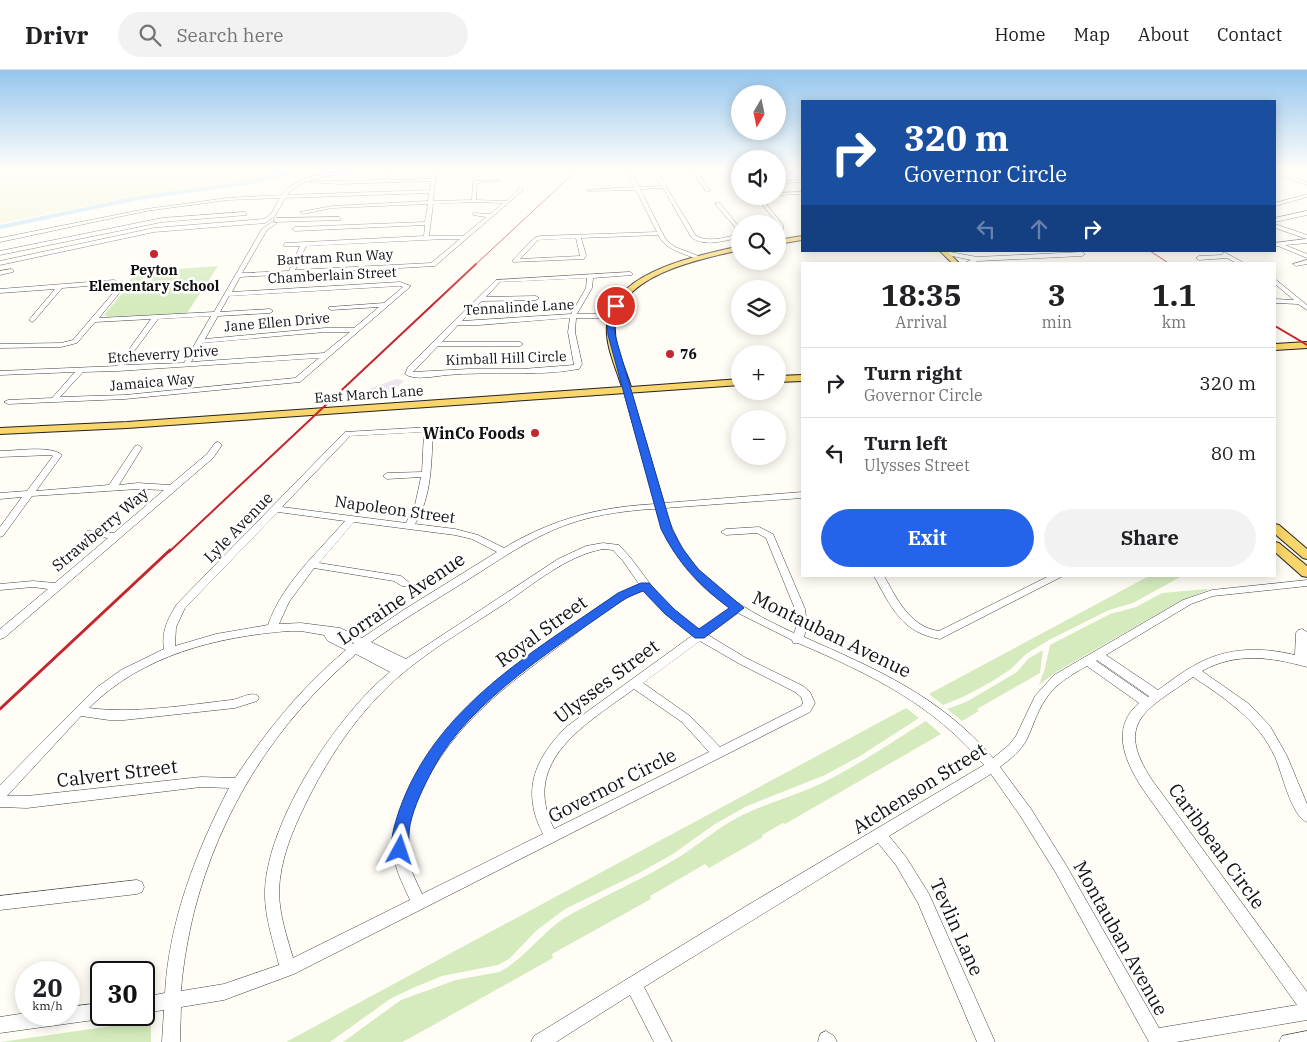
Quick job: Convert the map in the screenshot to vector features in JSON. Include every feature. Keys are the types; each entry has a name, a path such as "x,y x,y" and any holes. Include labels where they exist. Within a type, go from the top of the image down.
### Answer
{"main road":[{"path":"786,241 801,238"},
{"path":"627,386 612,335 612,316 620,301 641,282 659,272 699,258 731,250"},
{"path":"933,252 944,262"},
{"path":"944,252 956,262"},
{"path":"1276,341 1307,339"},
{"path":"1276,347 1307,345"},
{"path":"786,372 801,371"},
{"name":"East March Lane","path":"0,431 137,424 627,386 731,376"},
{"path":"786,379 801,378"},
{"name":"East March Lane","path":"0,424 627,386 731,382"},
{"path":"1276,529 1307,555"},
{"path":"1276,547 1307,573"}],"street":[{"path":"0,240 120,215"},
{"path":"0,253 30,249 144,223 222,215"},
{"path":"275,221 277,215"},
{"path":"336,228 340,215"},
{"path":"426,238 428,215"},
{"path":"486,215 491,216"},
{"path":"651,215 659,233 669,246 699,258"},
{"path":"681,215 697,240 708,242 731,238"},
{"path":"1276,220 1294,215"},
{"path":"286,245 352,244 426,238 464,238 491,216"},
{"path":"0,263 56,253 152,230 246,223 264,224 275,221 339,219"},
{"path":"295,230 427,223"},
{"path":"186,366 239,275 264,224"},
{"path":"1276,226 1307,239"},
{"path":"578,236 584,255 582,258 516,261 536,239 578,236 659,233"},
{"name":"Bartram Run Way","path":"239,275 394,264 433,265 464,238"},
{"path":"1276,245 1307,239"},
{"path":"291,272 304,244"},
{"path":"1276,245 1307,256"},
{"path":"944,252 977,259 1082,254"},
{"path":"995,252 1008,262"},
{"path":"1220,252 1239,262"},
{"path":"1199,258 1228,256"},
{"path":"970,262 977,259"},
{"path":"1296,264 1307,262"},
{"path":"0,273 11,271"},
{"path":"590,276 630,274"},
{"name":"Kimball Hill Circle","path":"590,276 591,287 579,303 573,316 571,335 578,364 573,368 409,374 411,369 500,280 590,276"},
{"path":"1276,282 1307,308"},
{"path":"0,291 121,283 123,285 78,340 72,344 0,346"},
{"name":"Chamberlain Street","path":"228,294 408,285 408,287 385,305"},
{"path":"32,320 60,286"},
{"path":"481,299 536,298"},
{"path":"1276,301 1300,302"},
{"path":"331,308 385,305"},
{"path":"328,354 385,305"},
{"path":"95,320 270,311"},
{"name":"Tennalinde Lane","path":"457,323 573,316 612,316"},
{"path":"118,369 156,317"},
{"name":"Jane Ellen Drive","path":"200,342 325,330 356,330"},
{"path":"437,344 520,344"},
{"name":"Etcheverry Drive","path":"0,373 186,366 328,354"},
{"name":"Jamaica Way","path":"8,402 154,395 297,380 328,354"},
{"path":"53,401 80,371"},
{"name":"Montauban Avenue","path":"627,386 669,534 685,560 707,584 738,608 798,640 874,673 915,697 954,726 992,766 1042,837 1157,1040"},
{"name":"Lyle Avenue","path":"170,651 168,632 170,624 181,606 348,434 428,429 425,474"},
{"name":"Strawberry Way","path":"0,635 210,456 218,445"},
{"path":"112,488 138,448"},
{"path":"0,454 52,452 58,454 0,534"},
{"path":"387,476 425,474 421,506 409,526"},
{"path":"0,496 138,486 171,488"},
{"name":"Lorraine Avenue","path":"171,1042 171,1002 178,946 193,883 211,835 238,783 283,719 316,683 358,646 403,614 533,536 572,519 620,509 801,495"},
{"name":"Napoleon Street","path":"277,509 465,534 505,553"},
{"path":"272,628 278,610 286,598 352,518"},
{"path":"726,532 759,530 770,536 800,609 802,625 798,640"},
{"path":"90,533 116,536"},
{"name":"Governor Circle","path":"599,545 616,547 645,586 669,611 699,635 733,656 799,689 809,702 806,709 288,969 273,907 272,890 274,873 285,836 305,791 328,752 357,713 403,668 438,642 562,562 590,547 599,545"},
{"path":"313,565 397,578 406,584"},
{"path":"880,577 894,604 910,622 923,632 940,635 1056,577"},
{"name":"Atchenson Street","path":"540,1042 992,766 1014,748 1046,690 1058,678 1092,657 1188,602 1204,595 1307,583"},
{"path":"0,587 33,584 57,586"},
{"name":"Royal Street","path":"419,903 403,867 400,836 420,778 440,746 465,715 502,681 614,601 645,586"},
{"name":"Ulysses Street","path":"551,837 544,826 538,802 539,779 547,757 570,730 738,608"},
{"path":"0,794 93,697 122,675 152,658 170,651 216,638 272,628 306,627 329,633 332,638 358,646 403,668"},
{"path":"1302,632 1304,662"},
{"name":"Caribbean Circle","path":"1304,662 1271,655 1238,654 1210,662 1137,713 1131,722 1129,733 1131,754 1140,774 1307,1006"},
{"path":"1092,657 1153,700"},
{"path":"1194,672 1239,702 1264,727 1281,756 1298,801 1307,816"},
{"path":"634,683 686,719 718,752"},
{"path":"79,711 124,715 235,704 253,698"},
{"name":"Calvert Street","path":"0,802 27,802 201,782 238,783"},
{"name":"Tevlin Lane","path":"880,835 901,861 924,899 986,1042"},
{"path":"0,903 137,887"},
{"path":"155,1004 224,992 288,969"},
{"path":"634,985 663,1042"},
{"path":"1157,1040 1307,1012"},
{"path":"0,1025 90,1013"},
{"path":"1288,1042 1307,1039"}],"shaded area":[{"path":"0,215 40,215 0,223"},
{"path":"397,379 404,381 392,392 353,394"}],"green space":[{"path":"218,266 187,313 108,317 104,315 130,284 129,281 136,272"},
{"path":"1147,577 1180,577 1133,603 1109,610 1049,640 1026,654 1011,669 963,697 943,705 929,694"},
{"path":"1207,589 1182,600 1056,672 1039,685 1050,645 1110,614 1136,607 1162,593"},
{"path":"1043,650 1040,673 977,709 979,711 962,721 947,709 966,702 1017,672 1028,659"},
{"path":"906,708 919,718 860,756 825,775 747,806 715,824 673,854 639,873 565,909 537,930 509,959 498,965 442,976 413,988 390,999 330,1042 286,1042"},
{"path":"926,721 941,734 785,824 783,823 762,835 763,837 709,868 705,864 650,896 651,899 552,954 553,958 410,1038 402,1042 343,1042 401,1000 456,980 499,972 518,959 553,927 573,913 662,867 737,818 818,785 846,771"},
{"path":"111,1026 151,1026 151,1042 1,1042"}],"waterway":[{"path":"0,227 59,215"}],"railway":[{"path":"475,265 528,215"},
{"path":"1152,252 1167,262"},
{"path":"169,552 476,264"},
{"path":"1276,327 1307,345"},
{"path":"0,709 170,550"}],"place":[{"name":"Peyton Elementary School","path":"154,254"},
{"name":"76","path":"670,354"},
{"name":"WinCo Foods","path":"535,433"}],"route":[{"path":"400,850 402,825 420,778 428,764 450,732 465,715 508,676 614,601 633,590 645,586 669,611 699,635 738,608 694,572 671,539 612,335 611,322 616,306"}]}
